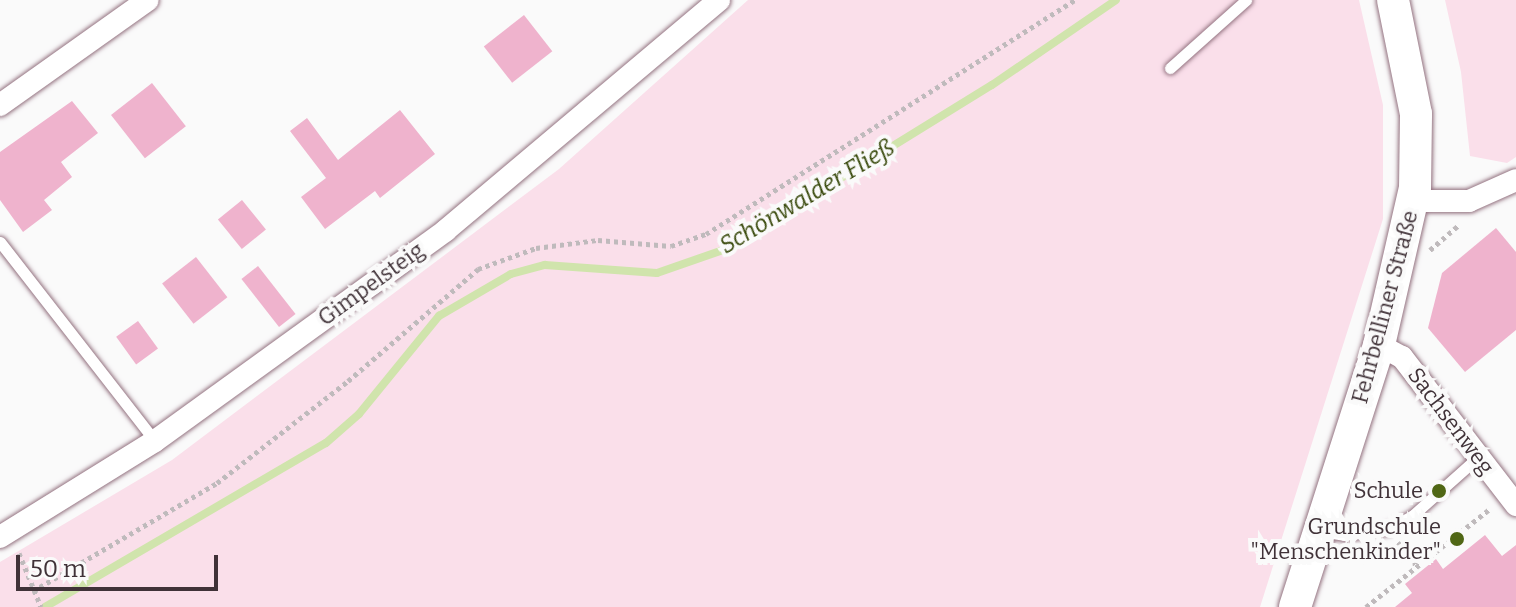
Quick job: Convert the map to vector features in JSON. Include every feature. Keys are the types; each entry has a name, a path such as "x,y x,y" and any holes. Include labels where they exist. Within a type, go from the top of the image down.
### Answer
{"main road":[{"name":"Fehrbelliner Straße","path":"1295,607 1379,345 1413,201 1416,114 1393,0"}],"street":[{"path":"0,105 148,0"},
{"name":"Gimpelsteig","path":"5,534 155,441 446,230 719,0"},
{"path":"1413,201 1469,201 1516,180"},
{"name":"Sachsenweg","path":"1379,345 1402,357 1512,500"}],"lane":[{"path":"1170,68 1246,0"},
{"path":"0,242 155,441"},
{"path":"1320,531 1344,535 1388,529 1413,515 1478,457"}],"path":[{"path":"33,591 217,483 348,381 478,269 536,248 598,240 671,246 706,234 1075,0"},
{"path":"1366,607 1417,566 1512,500"},
{"path":"1388,529 1417,566"},
{"path":"5,534 41,607"}],"shaded area":[{"path":"748,0 1359,0 1383,105 1383,219 1260,607 0,607 0,562 172,460 559,169"},
{"path":"1445,0 1516,0 1516,157 1507,163 1470,156 1461,72"}],"building":[{"path":"524,15 552,51 512,83 484,46"},
{"path":"152,83 186,126 145,158 111,115"},
{"path":"72,101 98,133 61,162 72,177 44,200 52,210 23,232 0,200 0,152"},
{"path":"400,110 435,154 380,198 375,191 325,229 301,197 326,178 290,131 307,118 338,160"},
{"path":"242,200 266,230 242,249 218,220"},
{"path":"1496,228 1516,252 1516,330 1465,372 1428,328 1442,273"},
{"path":"196,257 227,297 194,324 162,283"},
{"path":"258,266 296,314 279,327 241,279"},
{"path":"138,321 158,349 136,364 116,337"},
{"path":"1485,535 1502,556 1516,545 1516,607 1395,607 1412,593 1405,584 1436,559 1443,569"}],"waterway":[{"name":"Schönwalder Fließ","path":"45,607 326,443 359,414 439,316 511,274 545,265 657,273 726,249 992,85 1116,0"}],"place":[{"name":"Schule","path":"1439,491"},
{"name":"Grundschule \"Menschenkinder\"","path":"1457,539"}]}
